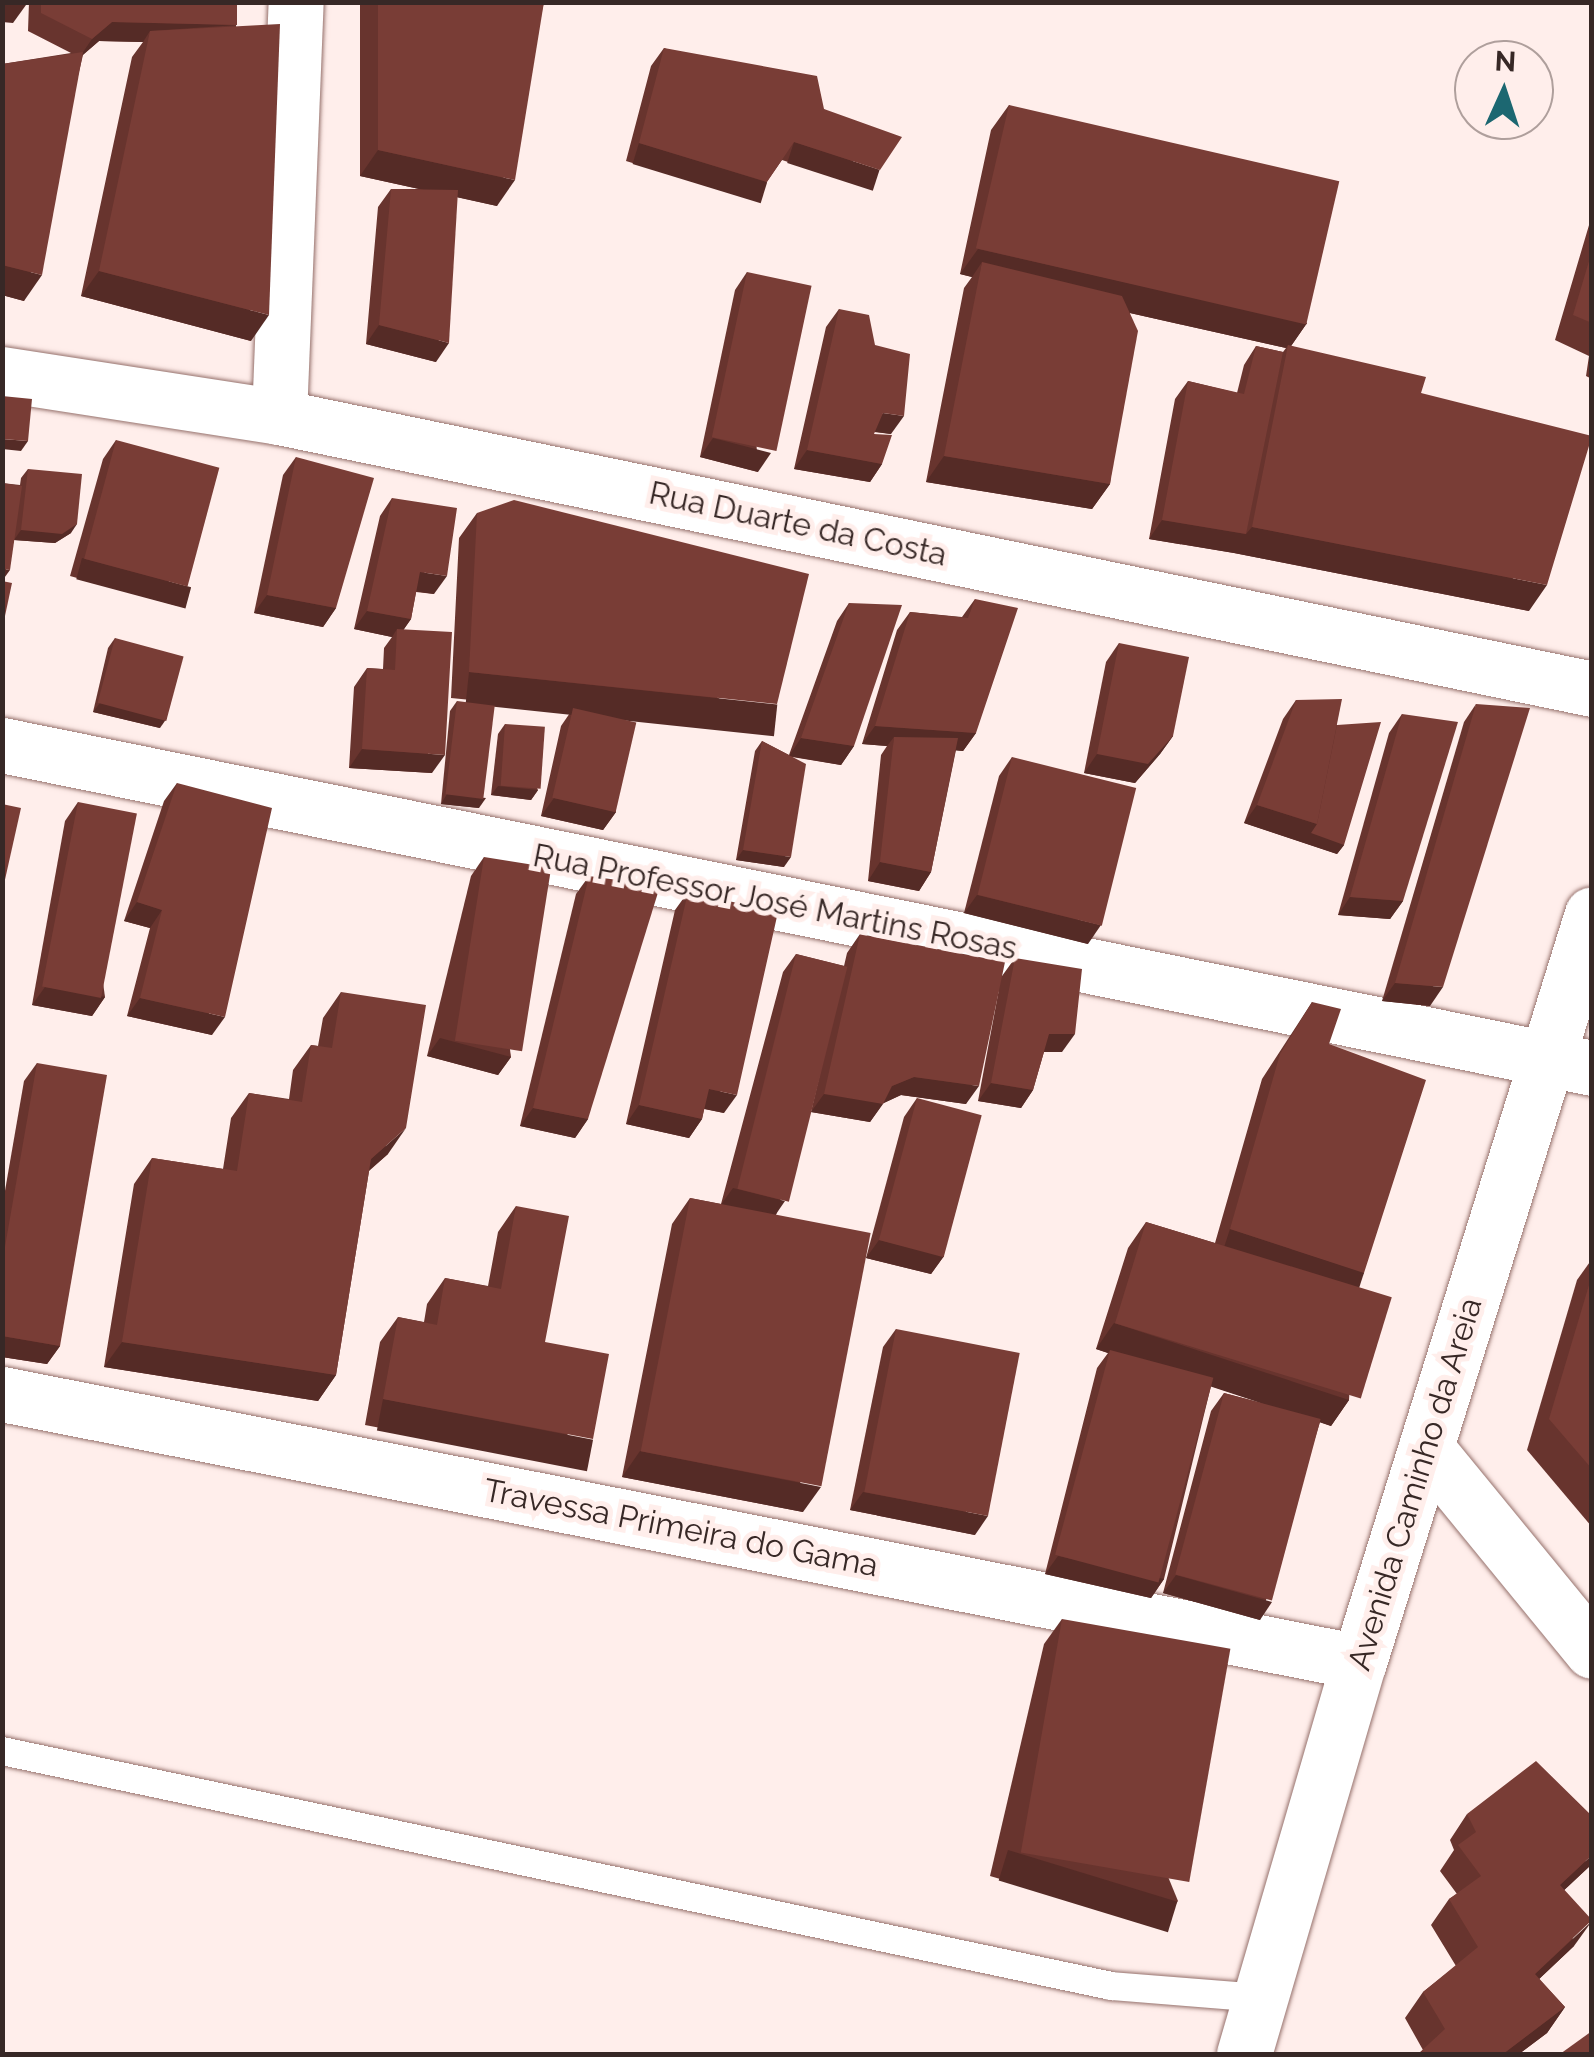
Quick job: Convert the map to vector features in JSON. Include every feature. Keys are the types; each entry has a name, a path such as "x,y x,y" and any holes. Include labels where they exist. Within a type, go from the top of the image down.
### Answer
{"street":[{"path":"280,417 296,2"},
{"name":"Rua Duarte da Costa","path":"2,374 280,417 1592,689"},
{"name":"Rua Professor José Martins Rosas","path":"2,745 1570,1064"},
{"name":"Avenida Caminho da Areia","path":"1244,2054 1426,1448 1570,1064 1592,914"},
{"name":"Travessa Primeira do Gama","path":"2,1394 1359,1662"},
{"path":"1426,1448 1592,1651"}],"lane":[{"path":"2,1751 1110,1986 1260,1998"}],"building":[{"path":"41,2 237,2 237,25 112,22 92,39 41,13"},
{"path":"378,2 544,2 515,180 378,150"},
{"path":"280,24 269,315 99,271 150,31"},
{"path":"664,48 817,76 824,109 902,137 880,170 794,142 767,182 639,143"},
{"path":"83,52 42,275 2,265 2,64"},
{"path":"1009,105 1339,181 1306,324 976,248"},
{"path":"391,189 458,190 449,343 379,325"},
{"path":"1592,251 1592,323 1573,315"},
{"path":"982,262 1122,296 1138,331 1110,484 944,456"},
{"path":"747,272 812,286 776,451 712,437"},
{"path":"839,309 869,315 875,345 910,354 904,416 883,413 874,434 892,435 882,464 807,450"},
{"path":"1288,345 1426,377 1421,393 1592,436 1547,585 1252,527"},
{"path":"1256,346 1283,352 1246,534 1162,520 1188,381 1244,394"},
{"path":"2,396 32,399 28,441 2,439"},
{"path":"116,440 219,468 188,587 84,559"},
{"path":"296,457 374,478 336,608 267,595"},
{"path":"28,469 82,474 77,524 62,534 21,530"},
{"path":"2,483 22,486 10,570 2,569"},
{"path":"392,498 457,508 447,576 420,572 411,619 367,611"},
{"path":"514,500 809,574 777,704 469,672 477,513"},
{"path":"2,581 12,583 2,630"},
{"path":"975,599 1018,608 976,733 875,726 910,612 968,618"},
{"path":"849,603 902,605 854,746 801,738"},
{"path":"397,629 452,632 445,755 362,749 367,668 395,670"},
{"path":"115,638 184,656 166,721 98,703"},
{"path":"1119,643 1189,657 1173,736 1148,764 1097,754"},
{"path":"1342,699 1317,824 1257,805 1296,700"},
{"path":"457,701 495,706 483,799 446,794"},
{"path":"1476,704 1530,708 1443,987 1395,983"},
{"path":"573,708 636,723 616,812 552,798"},
{"path":"1402,714 1458,722 1403,901 1350,897"},
{"path":"1381,722 1344,845 1311,833 1317,824 1337,725"},
{"path":"505,724 545,727 541,789 501,786"},
{"path":"894,737 958,738 931,872 880,862"},
{"path":"762,741 806,764 791,857 743,850"},
{"path":"1012,757 1136,788 1102,926 978,895"},
{"path":"177,783 272,808 225,1017 140,998 162,910 137,902"},
{"path":"78,802 137,813 101,998 42,987"},
{"path":"2,804 21,808 2,893"},
{"path":"484,857 551,868 522,1051 455,1041"},
{"path":"589,876 660,886 588,1119 533,1108"},
{"path":"688,892 778,912 737,1095 709,1089 702,1119 639,1105"},
{"path":"860,934 1005,962 979,1086 914,1077 892,1086 883,1104 824,1094"},
{"path":"796,954 847,967 789,1202 737,1189"},
{"path":"1015,958 1082,969 1075,1034 1049,1034 1033,1090 991,1083"},
{"path":"341,992 426,1005 406,1128 371,1159 336,1375 122,1342 152,1158 237,1171 249,1093 302,1102 311,1045 332,1048"},
{"path":"1312,1002 1341,1009 1329,1044 1426,1080 1364,1273 1230,1229 1280,1054"},
{"path":"37,1063 107,1075 60,1346 2,1336 2,1264"},
{"path":"917,1098 982,1115 944,1257 879,1240"},
{"path":"690,1198 871,1233 821,1486 641,1451"},
{"path":"516,1206 569,1216 545,1342 609,1354 593,1439 383,1399 398,1317 437,1325 445,1278 501,1289"},
{"path":"1146,1222 1392,1297 1361,1399 1115,1323"},
{"path":"1592,1275 1592,1469 1549,1419"},
{"path":"896,1329 1020,1353 988,1516 864,1492"},
{"path":"1110,1350 1213,1378 1158,1582 1055,1555"},
{"path":"1224,1393 1321,1419 1272,1600 1175,1575"},
{"path":"1062,1619 1230,1649 1189,1882 1021,1852"},
{"path":"1536,1761 1592,1816 1592,1855 1560,1885 1592,1920 1535,1974 1565,2007 1503,2054 1418,2054 1445,2029 1423,1992 1478,1947 1449,1899 1481,1876 1458,1845 1476,1832 1467,1814"},
{"path":"1592,2031 1592,2054 1560,2054"}]}
